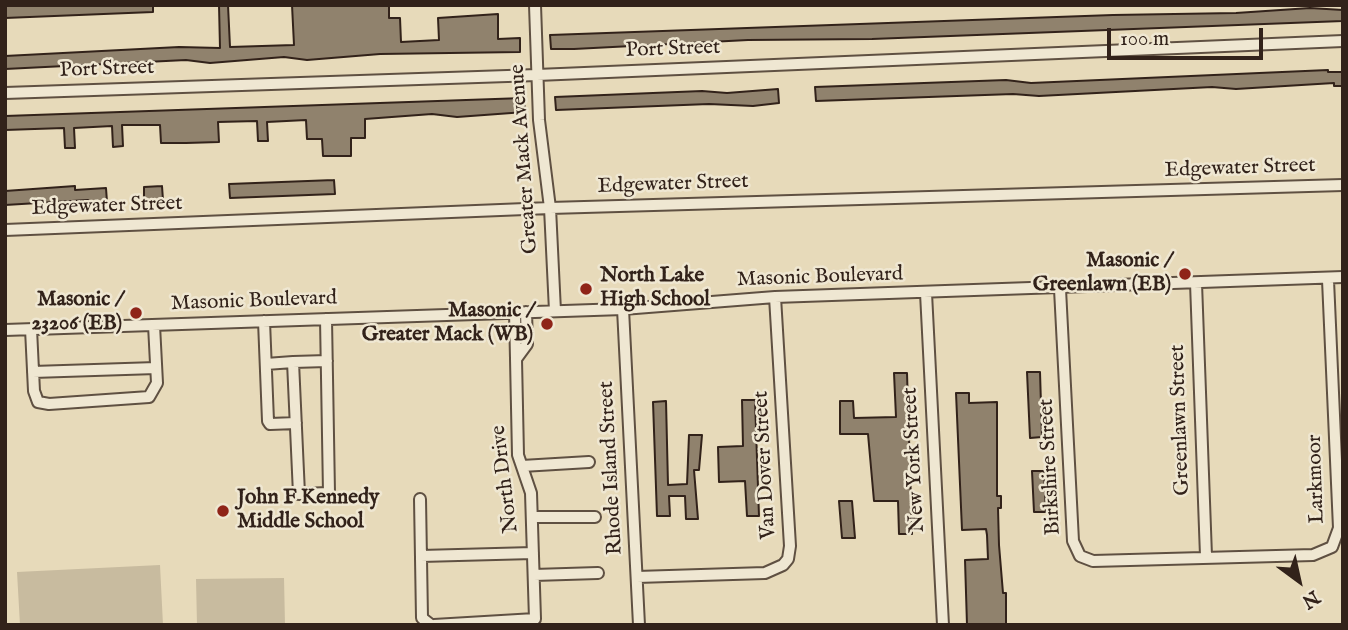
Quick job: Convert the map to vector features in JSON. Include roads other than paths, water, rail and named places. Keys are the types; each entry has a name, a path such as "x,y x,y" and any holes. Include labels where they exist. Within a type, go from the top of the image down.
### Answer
{"street":[{"name":"Greater Mack Avenue","path":"535,5 537,75 550,208 555,311"},
{"name":"Port Street","path":"5,93 537,75 1343,41"},
{"name":"Edgewater Street","path":"5,230 550,208 1343,185"},
{"name":"Masonic Boulevard","path":"5,330 623,309 775,297 1328,280 1343,277"},
{"name":"Larkmoor","path":"1206,556 1313,555 1332,547 1336,540 1339,528 1328,280"},
{"name":"Greenlawn Street","path":"1196,283 1206,556"},
{"name":"Birkshire Street","path":"1060,289 1076,548 1080,556 1093,561 1206,556"},
{"name":"New York Street","path":"926,293 943,625"},
{"name":"Van Dover Street","path":"637,578 765,573 783,565 788,559 790,546 775,297"},
{"name":"Rhode Island Street","path":"623,309 639,625"},
{"name":"North Drive","path":"420,499 422,618 432,625 538,621 531,493 518,455 516,359 520,312"},
{"path":"293,362 299,494 329,493 326,319"},
{"path":"264,321 268,421 270,424 296,423"},
{"path":"32,329 36,398 49,404 144,399 156,389 154,325"},
{"path":"266,364 327,361"},
{"path":"33,372 156,368"},
{"path":"522,466 589,462"},
{"path":"532,517 595,517"},
{"path":"421,556 533,553"},
{"path":"534,575 598,573"}],"place":[{"name":"Masonic / Greenlawn (EB)","path":"1185,274"},
{"name":"North Lake High School","path":"586,289"},
{"name":"Masonic / 23206 (EB)","path":"136,313"},
{"name":"Masonic / Greater Mack (WB)","path":"547,324"},
{"name":"John F Kennedy Middle School","path":"223,511"}]}
